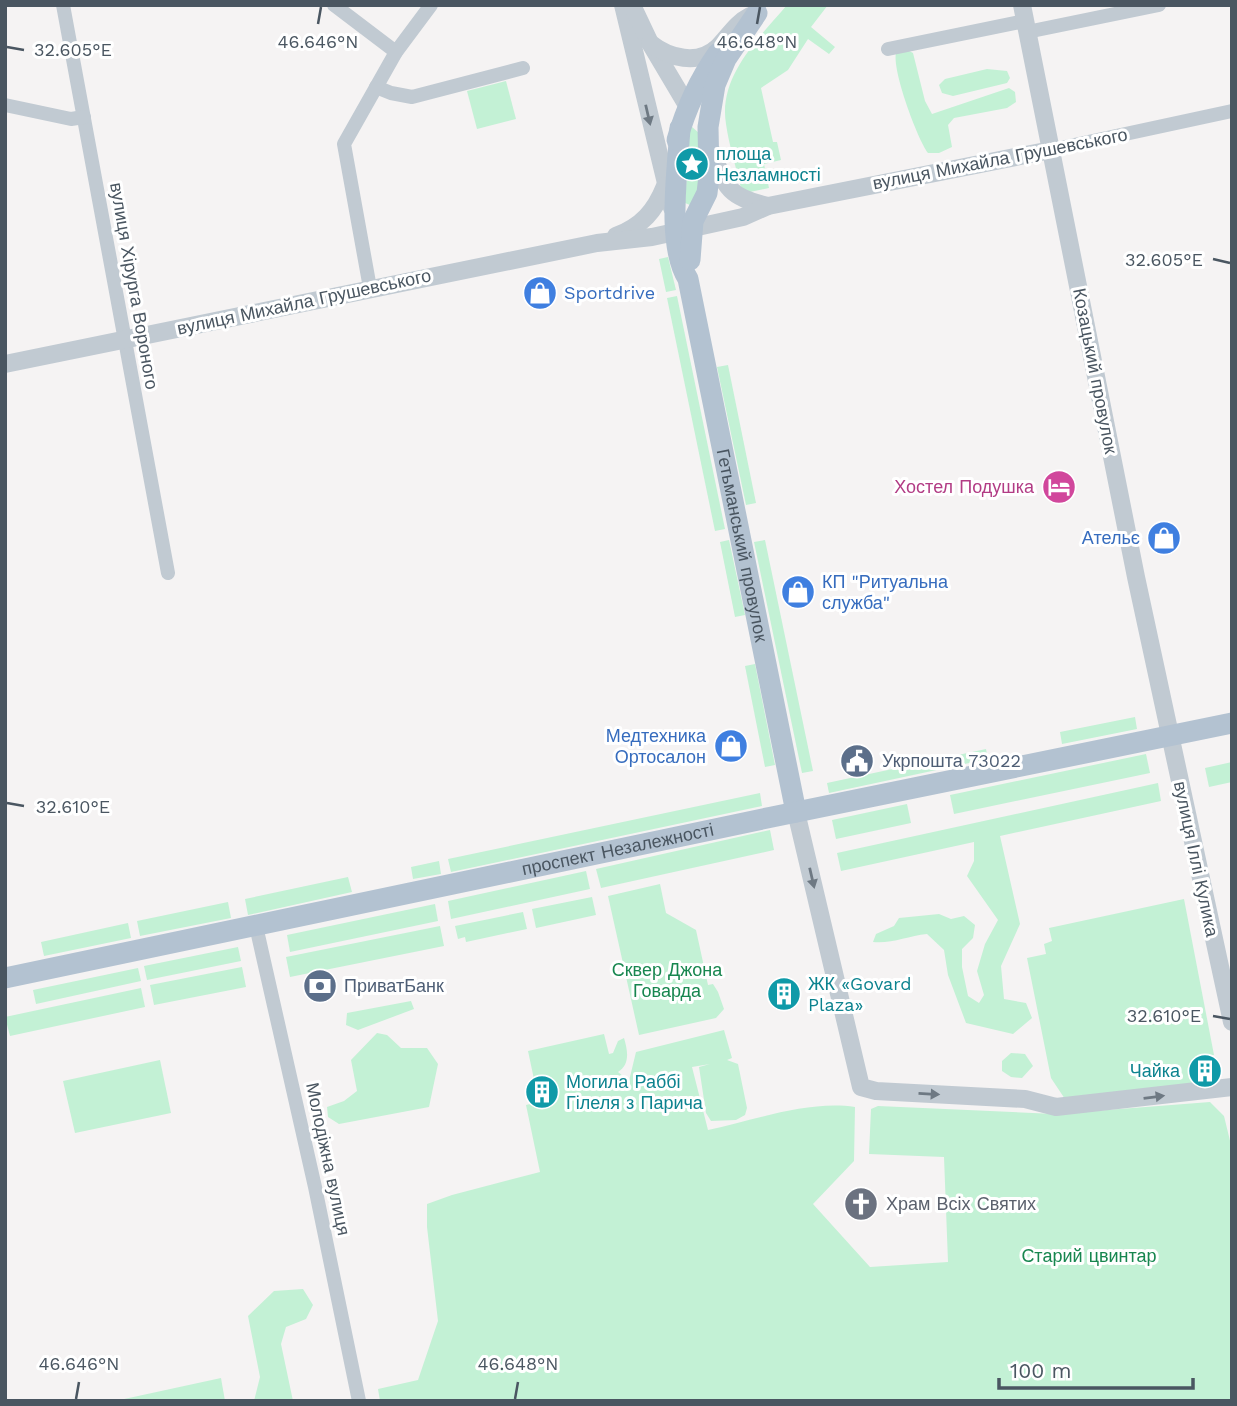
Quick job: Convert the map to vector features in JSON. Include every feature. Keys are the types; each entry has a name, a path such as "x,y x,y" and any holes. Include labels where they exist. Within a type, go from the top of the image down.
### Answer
{"main road":[{"path":"685,226 702,208 709,176 688,107 702,76 719,52 760,9"},
{"path":"685,226 696,130 712,97 719,73 760,9"},
{"name":"Гетьманський провулок","path":"685,226 688,279 796,812"},
{"name":"проспект Незалежності","path":"5,978 1232,723"}],"street":[{"name":"вулиця Хірурга Вороного","path":"63,5 168,573"},
{"path":"334,5 396,52"},
{"path":"370,288 344,144 396,52 431,5"},
{"path":"623,5 632,49 685,226"},
{"path":"632,5 650,43 688,107"},
{"path":"888,49 1025,19 1159,5"},
{"path":"650,43 668,54 699,57 716,49 742,20 760,9"},
{"name":"Козацький провулок","path":"1025,19 1169,736"},
{"path":"376,87 412,97 523,68"},
{"path":"5,105 71,119 84,117"},
{"name":"вулиця Михайла Грушевського","path":"768,206 1232,111"},
{"path":"696,130 731,191 748,201 768,206"},
{"path":"630,235 737,218 757,213 768,206"},
{"path":"630,235 652,212 685,226"},
{"path":"652,237 685,226"},
{"path":"630,235 652,237 667,243 685,226"},
{"name":"вулиця Михайла Грушевського","path":"5,365 630,235"},
{"name":"вулиця Іллі Кулика","path":"1169,736 1232,1022"},
{"path":"796,812 861,1087 876,1091 1025,1099 1056,1107 1232,1087"},
{"name":"Молодіжна вулиця","path":"256,926 325,1231 359,1401"}],"green space":[{"path":"787,5 828,5 811,27 835,47 829,54 808,39 788,70 761,88 773,142 777,142 781,160 764,164 769,188 750,192 741,188 729,140 725,106 728,90 734,74 753,44"},
{"path":"905,49 913,53 925,101 932,114 1009,88 1015,92 1016,102 1007,108 954,118 948,125 952,147 939,153 928,153 901,88 896,53"},
{"path":"987,69 1007,71 1010,78 1007,83 953,96 942,93 939,85 945,79"},
{"path":"506,81 516,119 477,129 467,91"},
{"path":"692,127 699,133 701,141 698,192 690,205 685,203"},
{"path":"668,257 676,290 666,292 659,259"},
{"path":"677,296 725,529 715,531 667,298"},
{"path":"728,365 756,503 746,505 717,367"},
{"path":"729,540 745,615 735,617 720,542"},
{"path":"765,540 813,771 802,773 754,542"},
{"path":"755,664 775,765 765,767 745,666"},
{"path":"1135,717 1137,729 1062,744 1060,732"},
{"path":"986,749 988,759 829,793 827,783"},
{"path":"1146,754 1150,773 954,814 950,795"},
{"path":"1232,762 1232,782 1209,787 1205,768"},
{"path":"1158,783 1161,801 1000,836 1020,924 1001,966 1004,999 1026,1003 1032,1018 1013,1034 966,1023 948,975 944,950 927,934 873,942 876,934 894,926 899,918 939,914 951,919 964,916 975,925 973,938 962,949 962,967 968,996 979,1003 984,995 977,971 985,944 998,920 967,876 974,861 974,842 841,871 837,853"},
{"path":"760,793 762,806 451,872 448,859"},
{"path":"907,804 911,823 836,839 832,820"},
{"path":"770,830 774,850 601,888 596,869"},
{"path":"439,861 441,874 413,879 411,867"},
{"path":"586,871 590,889 451,919 448,901"},
{"path":"348,877 352,892 248,915 245,899"},
{"name":"Сквер Джона Говарда","path":"660,884 666,913 696,930 708,985 713,984 724,1009 716,1018 639,1035 608,896"},
{"path":"592,897 596,915 536,928 532,909"},
{"path":"1184,899 1214,1055 1191,1060 1196,1085 1065,1099 1051,1078 1027,958 1046,954 1044,944 1052,941 1049,928"},
{"path":"228,902 231,918 140,936 137,921"},
{"path":"435,904 438,921 290,952 287,935"},
{"path":"523,912 527,929 466,942 465,937 458,939 455,926"},
{"path":"128,923 131,938 44,956 41,942"},
{"path":"440,926 444,946 290,977 286,957"},
{"path":"238,947 241,961 147,980 144,966"},
{"path":"242,967 246,987 154,1005 150,985"},
{"path":"138,968 141,981 36,1004 33,990"},
{"path":"141,988 145,1007 10,1036 5,1017"},
{"path":"411,1001 414,1009 358,1030 346,1025 347,1013"},
{"name":"Старий цвинтар","path":"724,1030 732,1058 727,1060 738,1064 747,1108 745,1115 736,1120 711,1121 706,1113 699,1067 710,1064 692,1067 708,1130 819,1106 855,1107 854,1161 813,1204 870,1267 948,1262 944,1157 869,1154 871,1109 878,1106 1055,1114 1210,1102 1224,1116 1232,1149 1232,1401 380,1401 378,1389 418,1380 438,1321 427,1227 427,1204 540,1172 526,1105 554,1098 551,1080 535,1084 528,1051 604,1034 609,1054 613,1053 618,1041 624,1038 627,1057 625,1066 618,1072 629,1081 636,1052"},
{"path":"377,1033 387,1035 401,1048 427,1048 438,1064 429,1107 339,1124 328,1117 327,1107 344,1101 357,1091 351,1060"},
{"path":"1011,1053 1025,1054 1033,1066 1022,1078 1011,1077 1002,1071 1002,1061"},
{"path":"160,1060 171,1113 75,1133 63,1081"},
{"path":"303,1289 313,1305 306,1319 286,1327 281,1344 293,1401 254,1401 260,1377 248,1316 274,1291"},
{"path":"221,1378 225,1401 115,1401"}],"place":[{"name":"площа Незламності","path":"692,164"},
{"name":"Sportdrive","path":"540,293"},
{"name":"Хостел Подушка","path":"1059,487"},
{"name":"Ательє","path":"1164,538"},
{"name":"КП \"Ритуальна служба\"","path":"798,592"},
{"name":"Медтехника Ортосалон","path":"731,746"},
{"name":"Укрпошта 73022","path":"857,761"},
{"name":"ПриватБанк","path":"320,986"},
{"name":"ЖК «Govard Plaza»","path":"784,994"},
{"name":"Чайка","path":"1205,1071"},
{"name":"Могила Раббі Гілеля з Парича","path":"542,1092"},
{"name":"Храм Всіх Святих","path":"861,1204"}]}
